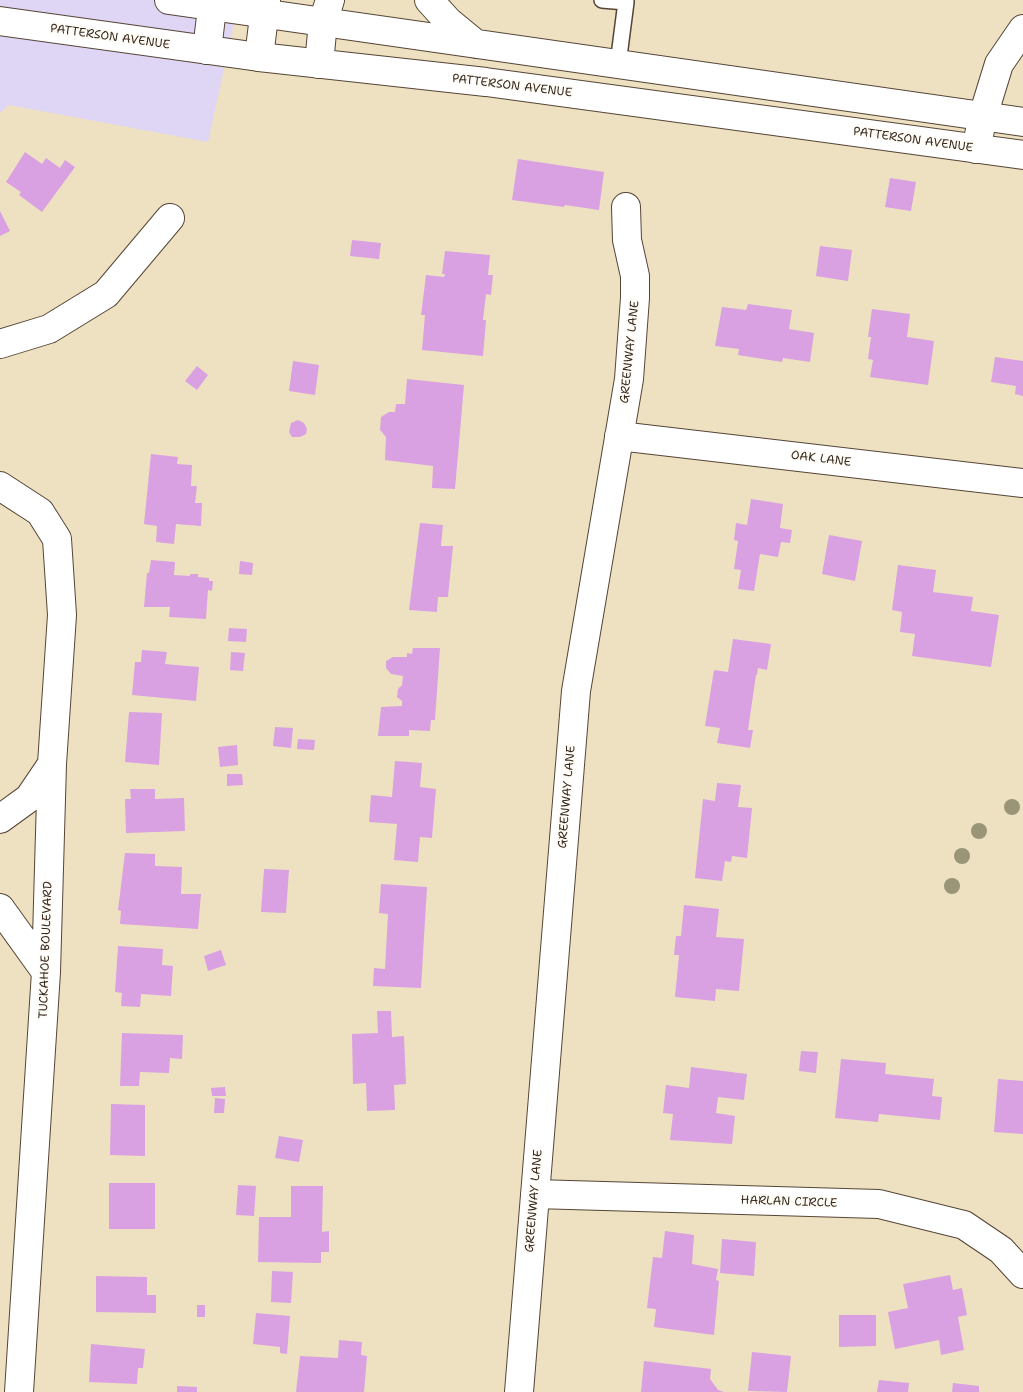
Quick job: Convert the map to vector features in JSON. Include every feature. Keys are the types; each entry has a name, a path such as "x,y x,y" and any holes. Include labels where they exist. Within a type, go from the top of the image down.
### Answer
{"street":[{"path":"169,0 327,11 476,44 1023,122"},
{"path":"429,0 448,21 476,44"},
{"path":"207,50 212,3"},
{"path":"259,57 265,7"},
{"path":"319,64 327,11"},
{"name":"PATTERSON AVENUE","path":"0,21 259,57 496,83 1023,155"},
{"path":"976,149 998,64 1023,29"},
{"name":"GREENWAY LANE","path":"519,1392 576,691 630,379 636,298 635,276 627,240 626,207"},
{"path":"0,344 49,329 106,294 170,218"},
{"name":"OAK LANE","path":"619,436 1023,483"},
{"name":"TUCKAHOE BOULEVARD","path":"0,486 40,512 57,539 62,614 52,764 46,972 19,1392"},
{"path":"0,819 29,798 52,764"},
{"path":"0,908 46,972"},
{"name":"HARLAN CIRCLE","path":"535,1194 879,1204 964,1225 1001,1250 1023,1274"}],"lane":[{"path":"602,0 626,2 618,64"}],"shaded area":[{"path":"0,0 239,0 208,142 9,105 0,113"}],"building":[{"path":"25,152 42,164 46,158 60,168 65,160 75,167 42,212 19,195 21,192 6,182"},
{"path":"518,159 604,172 599,210 512,200"},
{"path":"890,178 916,182 911,211 885,207"},
{"path":"0,211 10,231 0,236"},
{"path":"352,240 381,243 379,259 350,256"},
{"path":"820,246 852,250 848,281 816,276"},
{"path":"445,251 490,255 488,275 493,275 491,295 486,294 483,320 486,320 483,356 422,350 425,315 421,315 426,275 444,277 445,274 442,274"},
{"path":"748,304 792,310 789,329 814,333 810,362 783,358 782,362 738,355 739,349 715,346 722,307 746,310"},
{"path":"872,309 910,314 907,337 934,341 928,385 870,377 873,360 868,359 871,337 868,337"},
{"path":"995,357 1023,361 1023,396 1015,394 1016,386 991,382"},
{"path":"293,361 319,365 315,395 289,391"},
{"path":"197,366 208,375 197,390 185,381"},
{"path":"407,379 464,385 455,489 432,488 433,466 385,460 386,437 380,430 381,417 389,412 395,412 396,404 405,404"},
{"path":"298,420 304,423 307,429 306,434 300,437 292,437 289,432 291,423"},
{"path":"151,454 178,457 177,464 192,465 191,486 197,486 195,503 202,503 201,526 176,524 174,544 156,542 157,526 144,524"},
{"path":"751,499 783,504 780,528 792,530 790,543 781,542 778,557 760,554 754,591 738,589 741,570 734,569 738,541 734,540 736,523 747,525"},
{"path":"420,523 443,525 441,546 453,546 448,597 438,597 437,612 409,610"},
{"path":"829,535 862,541 855,581 822,574"},
{"path":"151,560 175,562 174,575 190,576 190,574 198,574 198,577 209,578 209,581 213,581 212,591 208,590 206,619 169,617 170,607 144,607 147,573 149,573"},
{"path":"240,561 253,563 252,575 239,574"},
{"path":"898,565 936,570 933,592 973,597 971,611 999,615 991,667 912,656 915,634 900,632 902,612 892,610"},
{"path":"229,628 247,629 246,642 228,641"},
{"path":"733,639 771,644 767,670 758,668 756,675 748,730 753,730 750,748 717,743 720,728 705,726 714,670 728,672"},
{"path":"413,648 440,648 435,720 431,720 430,731 409,730 409,736 378,736 381,707 402,706 402,701 397,697 398,689 402,685 403,676 391,674 386,668 386,661 393,657 407,657 407,653 412,654"},
{"path":"142,650 167,652 165,664 199,667 196,701 132,695 135,662 141,662"},
{"path":"231,652 245,653 243,671 230,670"},
{"path":"129,712 162,713 159,765 125,762"},
{"path":"275,727 293,728 291,748 273,746"},
{"path":"298,739 315,740 314,750 297,749"},
{"path":"237,745 238,765 220,767 218,747"},
{"path":"395,761 422,763 420,787 436,789 432,838 420,837 418,862 394,860 397,824 369,822 371,795 392,797"},
{"path":"227,774 242,774 243,785 227,786"},
{"path":"717,783 741,785 738,807 752,808 747,858 732,856 731,862 725,861 722,881 695,878 703,799 715,801"},
{"path":"130,789 155,789 155,799 184,798 185,831 126,833 125,799 131,799"},
{"path":"125,853 155,854 155,866 182,867 181,894 201,894 198,929 120,924 121,911 118,910"},
{"path":"264,869 289,870 286,913 261,912"},
{"path":"381,884 427,887 421,988 373,986 374,968 385,969 388,914 379,913"},
{"path":"684,905 719,909 716,937 744,939 739,991 716,989 715,1001 675,997 679,955 674,955 676,936 681,936"},
{"path":"118,946 163,949 162,965 173,966 171,996 141,994 140,1007 121,1006 122,993 115,992"},
{"path":"221,950 226,965 208,971 204,956"},
{"path":"377,1011 391,1011 392,1037 404,1036 406,1084 394,1085 395,1110 367,1111 366,1083 353,1084 352,1034 378,1033"},
{"path":"122,1033 183,1035 182,1059 170,1058 169,1073 140,1072 139,1086 120,1086"},
{"path":"801,1051 818,1052 816,1073 799,1071"},
{"path":"841,1059 886,1063 885,1074 934,1079 932,1096 942,1097 940,1120 879,1114 878,1122 835,1118"},
{"path":"691,1067 747,1074 744,1100 718,1097 716,1113 735,1116 732,1144 670,1140 673,1114 663,1113 666,1085 689,1088"},
{"path":"998,1079 1023,1081 1023,1134 994,1132"},
{"path":"225,1087 226,1096 212,1096 211,1088"},
{"path":"215,1098 225,1099 224,1113 214,1113"},
{"path":"111,1104 145,1105 145,1156 110,1155"},
{"path":"279,1136 303,1140 299,1162 275,1158"},
{"path":"109,1183 155,1183 155,1229 109,1229"},
{"path":"238,1185 256,1186 254,1216 236,1215"},
{"path":"291,1186 323,1186 322,1232 329,1231 329,1252 321,1252 321,1263 258,1262 259,1217 291,1217"},
{"path":"665,1231 694,1235 692,1264 718,1269 716,1280 719,1281 714,1335 654,1327 656,1309 647,1308 653,1257 662,1258"},
{"path":"722,1239 756,1242 754,1276 720,1273"},
{"path":"272,1271 293,1272 291,1303 271,1302"},
{"path":"950,1275 953,1290 962,1288 967,1315 958,1317 964,1350 941,1355 939,1340 895,1349 888,1312 908,1308 903,1284"},
{"path":"96,1276 147,1277 147,1295 156,1295 156,1313 96,1312"},
{"path":"197,1305 205,1305 205,1317 197,1317"},
{"path":"256,1313 290,1316 287,1354 280,1353 280,1347 253,1344"},
{"path":"839,1315 876,1315 876,1346 839,1347"},
{"path":"339,1340 362,1342 361,1355 367,1356 364,1392 296,1392 300,1356 338,1358"},
{"path":"91,1344 145,1349 143,1368 138,1368 137,1384 89,1382"},
{"path":"752,1352 791,1356 787,1392 748,1391"},
{"path":"644,1361 711,1369 710,1379 718,1390 724,1392 641,1392"},
{"path":"879,1380 909,1383 908,1392 877,1392"},
{"path":"953,1383 979,1386 979,1392 952,1392"},
{"path":"177,1386 197,1387 197,1392 177,1392"}]}
